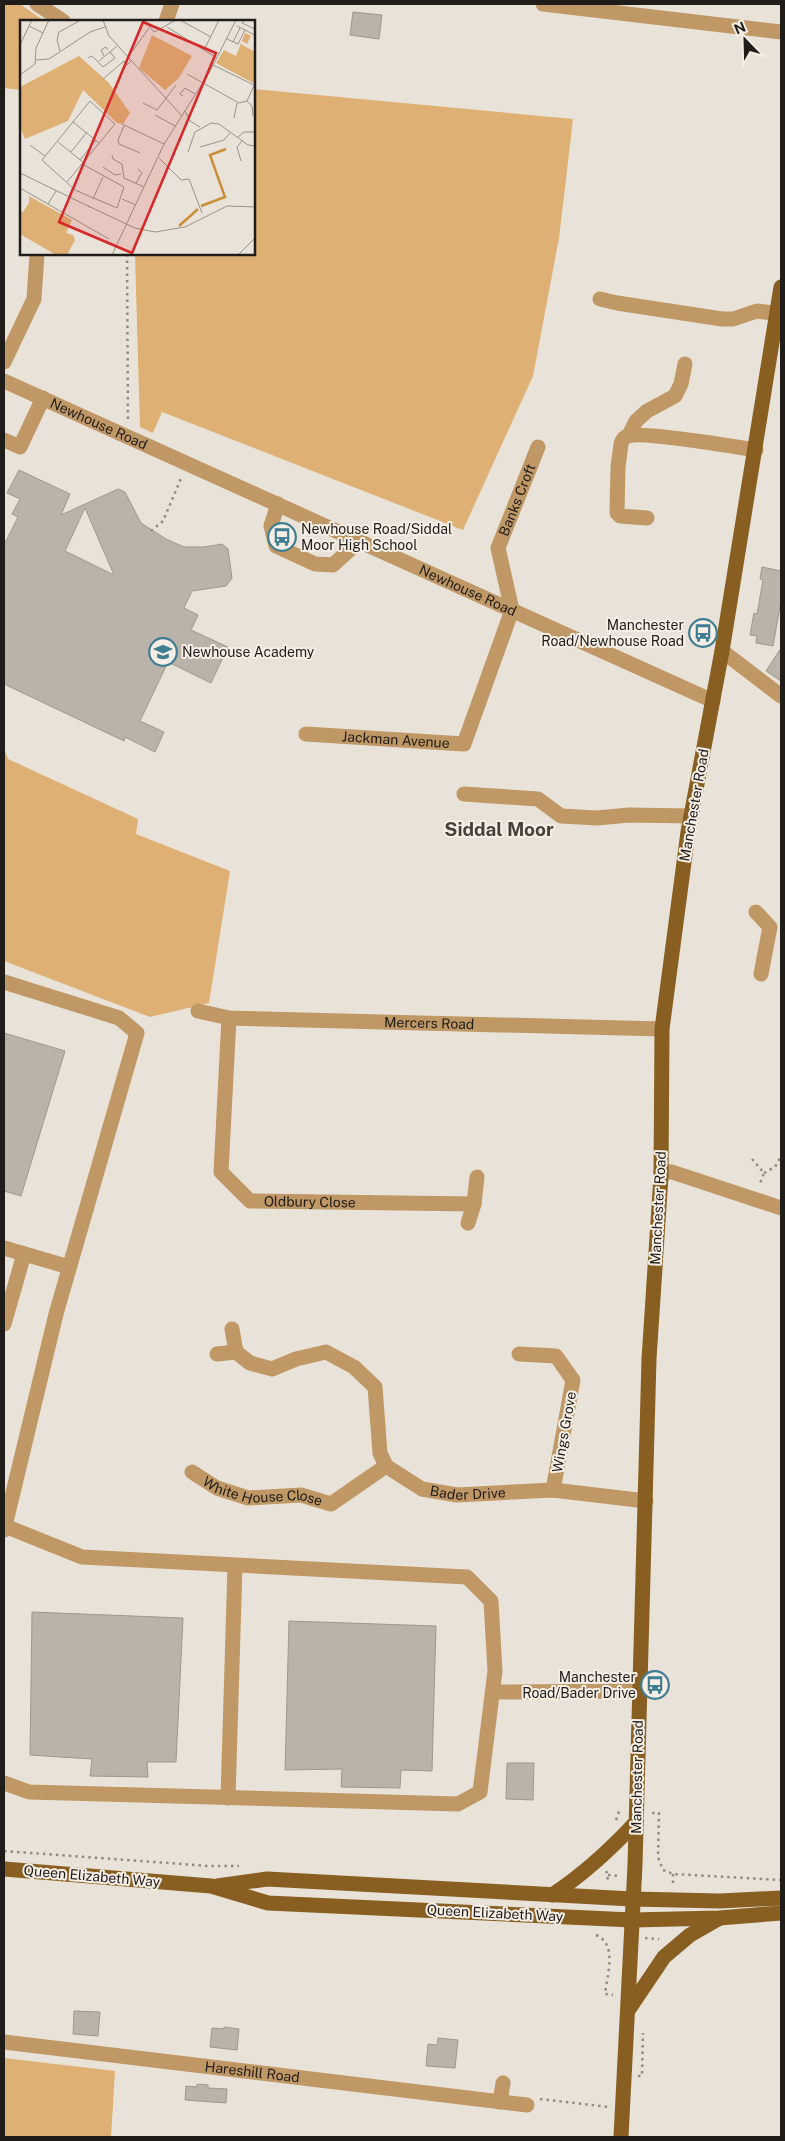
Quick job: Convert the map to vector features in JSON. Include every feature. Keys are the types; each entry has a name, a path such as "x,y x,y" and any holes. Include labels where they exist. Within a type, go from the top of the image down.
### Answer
{"main road":[{"name":"Manchester Road","path":"621,2137 636,1817 649,1359 662,1172 662,1029 691,816 722,651 780,314 781,287"},
{"path":"552,1895 578,1878 613,1847 636,1817"},
{"name":"Queen Elizabeth Way","path":"4,1869 211,1886 267,1879 632,1898 720,1900 781,1898"},
{"name":"Queen Elizabeth Way","path":"211,1886 268,1903 632,1920 719,1918 781,1914"},
{"path":"628,2004 664,1957 690,1935 719,1918"}],"street":[{"path":"37,4 61,20"},
{"path":"166,20 172,4"},
{"path":"543,4 656,10 781,32"},
{"path":"4,362 34,300 37,255"},
{"path":"600,299 722,319 733,319 757,312 780,314"},
{"path":"647,518 620,516 616,513 620,444 629,435 636,421 647,411 668,402 675,396 681,384 685,364"},
{"name":"Newhouse Road","path":"4,381 713,701"},
{"path":"4,440 20,447 43,398"},
{"path":"629,435 651,436 756,450"},
{"name":"Banks Croft","path":"512,610 498,548 538,447"},
{"path":"278,504 271,526 276,546 315,564 333,565 359,541"},
{"name":"Jackman Avenue","path":"306,734 464,744 512,610"},
{"path":"722,651 781,696"},
{"path":"464,794 538,799 561,816 597,818 629,815 691,816"},
{"path":"756,912 776,927 761,974"},
{"path":"4,982 119,1018 137,1033 56,1314 5,1520 82,1557 467,1577 491,1601 495,1671 480,1792 458,1804 29,1792 4,1783"},
{"name":"Mercers Road","path":"198,1011 230,1018 662,1029"},
{"name":"Oldbury Close","path":"230,1018 221,1172 250,1201 474,1204"},
{"path":"662,1172 672,1172 781,1208"},
{"path":"468,1223 474,1204 477,1177"},
{"path":"4,1248 69,1267"},
{"path":"4,1324 24,1254"},
{"path":"232,1330 236,1352 250,1363 272,1369 296,1359 326,1352 354,1367 375,1387 380,1453 386,1466"},
{"path":"217,1354 236,1352"},
{"name":"Wings Grove","path":"519,1354 556,1356 573,1380 553,1490"},
{"name":"Bader Drive","path":"386,1466 422,1489 457,1495 553,1490 646,1501"},
{"name":"White House Close","path":"192,1472 217,1488 248,1498 301,1495 331,1504 386,1466"},
{"path":"228,1798 235,1566"},
{"path":"492,1692 639,1692"},
{"name":"Hareshill Road","path":"4,2042 500,2102 532,2102"},
{"path":"500,2102 503,2083"}],"path":[{"path":"123,434 129,420 127,255"},
{"path":"151,531 163,521 187,463"},
{"path":"754,1199 764,1173 775,1166 781,1156"},
{"path":"752,1158 764,1173"},
{"path":"615,1824 620,1808"},
{"path":"636,1817 659,1814 658,1857 663,1870 673,1874 781,1880"},
{"path":"594,1934 606,1941 609,1950 605,1994 628,2004"},
{"path":"624,2077 642,2076 643,2030"},
{"path":"532,2102 622,2108"}],"shaded area":[{"path":"4,4 20,4 43,20 20,20 20,90 4,88"},
{"path":"255,89 573,119 559,238 533,376 463,530 162,412 153,433 140,427 135,255 255,255"},
{"path":"4,748 8,759 138,819 136,834 230,871 209,1003 150,1017 4,961"},
{"path":"4,2058 115,2071 111,2137 4,2137"}],"building":[{"path":"353,12 382,15 379,39 350,35"},
{"path":"19,470 70,494 61,515 118,489 125,492 141,523 166,539 184,547 204,547 222,544 228,549 232,578 226,586 192,591 184,608 198,615 191,630 228,647 211,683 168,662 140,721 164,732 155,752 125,737 124,741 4,684 4,545 18,517 12,514 20,499 7,493","holes":["85,508 114,575 65,551"]},
{"path":"762,567 781,571 781,601 773,646 756,643 757,636 750,635 754,613 757,614 763,580 760,579"},
{"path":"781,648 781,681 766,671"},
{"path":"4,1033 65,1051 21,1196 4,1191"},
{"path":"32,1612 183,1618 176,1762 147,1762 148,1777 90,1776 92,1759 30,1755"},
{"path":"289,1621 436,1626 432,1771 401,1770 400,1788 341,1787 342,1769 285,1770"},
{"path":"507,1763 534,1763 533,1800 506,1799"},
{"path":"74,2011 100,2012 98,2036 73,2034"},
{"path":"224,2027 239,2029 237,2050 210,2047 212,2028 224,2029"},
{"path":"438,2038 458,2040 455,2068 426,2066 428,2044 437,2045"},
{"path":"197,2084 208,2085 208,2088 227,2089 226,2103 185,2100 186,2086 197,2087"}],"place":[{"name":"Newhouse Road/Siddal Moor High School","path":"282,537"},
{"name":"Manchester Road/Newhouse Road","path":"703,633"},
{"name":"Newhouse Academy","path":"163,652"},
{"name":"Manchester Road/Bader Drive","path":"655,1685"}],"district":[{"name":"Siddal Moor","path":"499,829"}]}
